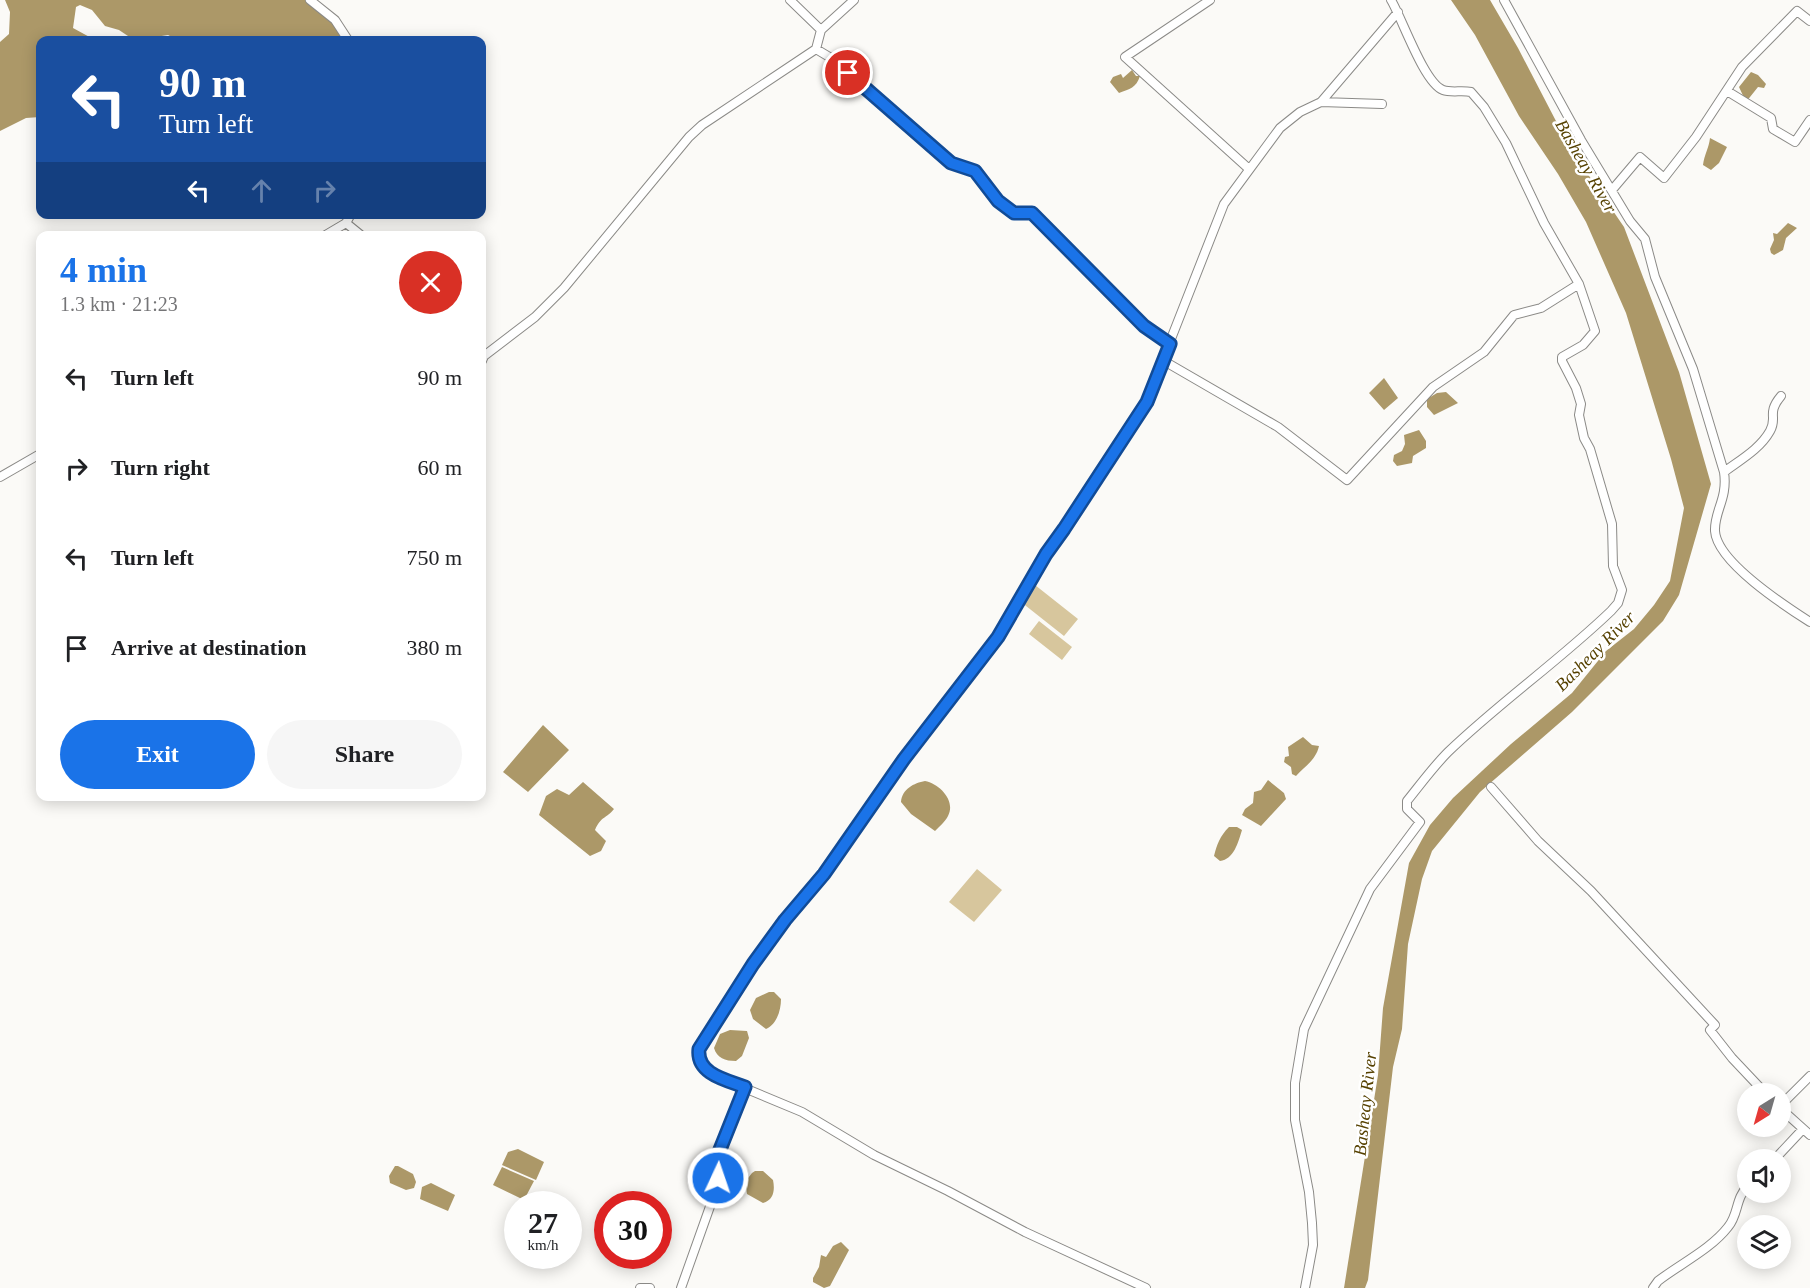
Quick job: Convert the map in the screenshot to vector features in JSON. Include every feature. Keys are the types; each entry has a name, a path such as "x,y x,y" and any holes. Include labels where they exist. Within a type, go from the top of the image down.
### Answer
{"street":[{"path":"310,0 335,20 345,36"},
{"path":"790,0 821,30"},
{"path":"486,354 535,317 564,288 696,131 816,49 821,30 854,0"},
{"path":"1210,0 1125,57 1249,169"},
{"path":"1305,1288 1312,1245 1312,1223 1309,1192 1295,1120 1295,1083 1304,1029 1370,889 1420,822 1407,809 1407,801 1446,754 1506,701 1566,653 1611,611 1621,596 1622,590 1613,566 1612,524 1608,506 1590,449 1584,438 1579,416 1581,404 1576,388 1562,361 1562,357 1583,345 1595,332 1579,284 1554,243 1506,143 1485,107 1471,92 1443,90 1432,81 1391,0"},
{"path":"1504,0 1581,140 1630,221 1645,239 1655,277 1693,369 1724,472 1727,488 1715,528 1716,541 1750,579 1810,622"},
{"path":"1612,190 1640,157 1664,178 1696,137 1742,67 1797,11 1810,21"},
{"path":"1146,1288 1024,1232 874,1155 802,1112 713,1075 703,1068 698,1058 699,1049 753,964 785,920 824,874 904,759 998,637 1036,568 1090,491 1147,402 1224,204 1289,120 1322,102 1398,12"},
{"path":"816,49 831,58 951,163 975,171 998,201 1014,213 1032,213 1144,326 1170,344"},
{"path":"1727,91 1771,118 1773,129 1789,141 1795,142 1810,120"},
{"path":"1322,102 1382,104"},
{"path":"333,231 346,224 348,219"},
{"path":"346,224 355,231"},
{"path":"1164,362 1278,427 1347,480 1433,387 1484,352 1514,315 1540,308 1579,284"},
{"path":"1724,472 1766,437 1772,426 1773,407 1781,396"},
{"path":"0,477 36,456"},
{"path":"1491,787 1538,841 1591,891 1715,1025 1710,1030 1732,1058 1756,1083"},
{"path":"1791,1096 1810,1076"},
{"path":"681,1288 718,1184 713,1167 745,1087"},
{"path":"1787,1149 1807,1132 1791,1117"},
{"path":"1653,1288 1658,1281 1711,1243 1728,1227 1735,1215 1737,1198"},
{"path":"640,1288 650,1288"}],"shaded area":[{"path":"5,0 308,0 332,19 343,36 128,36 119,30 105,26 92,10 80,5 76,7 73,28 88,36 36,36 36,117 26,118 0,131 0,42 9,34 10,12"},
{"path":"1451,0 1490,0 1518,48 1570,148 1624,227 1679,372 1711,484 1679,595 1663,621 1572,712 1480,792 1432,851 1422,879 1408,944 1402,1029 1393,1067 1368,1280 1365,1288 1344,1288 1378,1075 1383,1008 1409,863 1430,825 1453,798 1511,744 1572,693 1606,651 1634,629 1654,605 1670,581 1684,508 1626,313 1586,222 1558,174 1519,116 1475,35"},
{"path":"1132,70 1136,76 1140,76 1137,83 1132,88 1119,93 1110,82 1113,77 1121,74 1123,78"},
{"path":"1751,72 1758,75 1766,84 1764,88 1758,87 1746,102 1739,87"},
{"path":"1710,138 1727,147 1719,163 1711,170 1703,165"},
{"path":"1788,223 1797,228 1786,238 1783,250 1774,255 1770,249 1774,240 1773,233 1777,234"},
{"path":"1384,378 1398,398 1384,410 1369,393"},
{"path":"1446,392 1458,403 1434,415 1427,407 1427,399 1437,393"},
{"path":"1419,430 1426,441 1426,448 1413,456 1412,463 1397,466 1393,461 1394,455 1402,451 1405,444 1404,435"},
{"path":"1035,585 1078,619 1064,636 1021,602"},
{"path":"1039,621 1072,647 1062,660 1029,634"},
{"path":"543,725 569,750 528,792 503,772"},
{"path":"1303,737 1312,745 1319,746 1313,759 1296,776 1292,774 1291,767 1284,762 1285,757 1289,756 1288,747"},
{"path":"1268,780 1284,793 1286,799 1261,826 1242,815 1245,809 1253,803 1254,792 1261,790"},
{"path":"925,781 941,789 950,805 948,816 935,831 911,814 901,802 909,787"},
{"path":"583,782 614,809 599,822 595,830 606,841 601,851 590,856 539,815 546,796 557,789 569,795"},
{"path":"1229,827 1242,830 1232,854 1220,861 1214,856 1215,852 1221,837"},
{"path":"977,869 1002,890 974,922 949,902"},
{"path":"774,992 781,999 781,1003 776,1020 766,1029 753,1019 750,1010 756,998"},
{"path":"730,1030 747,1031 749,1038 742,1056 736,1061 722,1058 714,1048 720,1034"},
{"path":"518,1149 544,1162 536,1180 502,1165 508,1152"},
{"path":"395,1166 413,1174 416,1182 414,1188 406,1190 390,1183 389,1176"},
{"path":"502,1167 534,1181 529,1191 505,1191 493,1185"},
{"path":"755,1171 763,1171 773,1180 773,1194 767,1202 763,1203 747,1194 745,1182"},
{"path":"431,1183 455,1195 448,1211 420,1199 422,1187"},
{"path":"841,1242 849,1250 830,1286 824,1288 813,1282 821,1255 826,1257 833,1246"}],"route":[{"path":"718,1178 713,1167 745,1087 713,1075 703,1068 698,1058 699,1049 753,964 785,920 824,874 904,759 998,637 1022,591 1147,402 1170,344 1144,326 1054,238 1032,213 1014,213 998,201 975,171 951,163 916,130 848,73"}],"water label":[{"name":"Basheay River","path":"1586,166"},
{"name":"Basheay River","path":"1595,651"},
{"name":"Basheay River","path":"1365,1104"}]}
